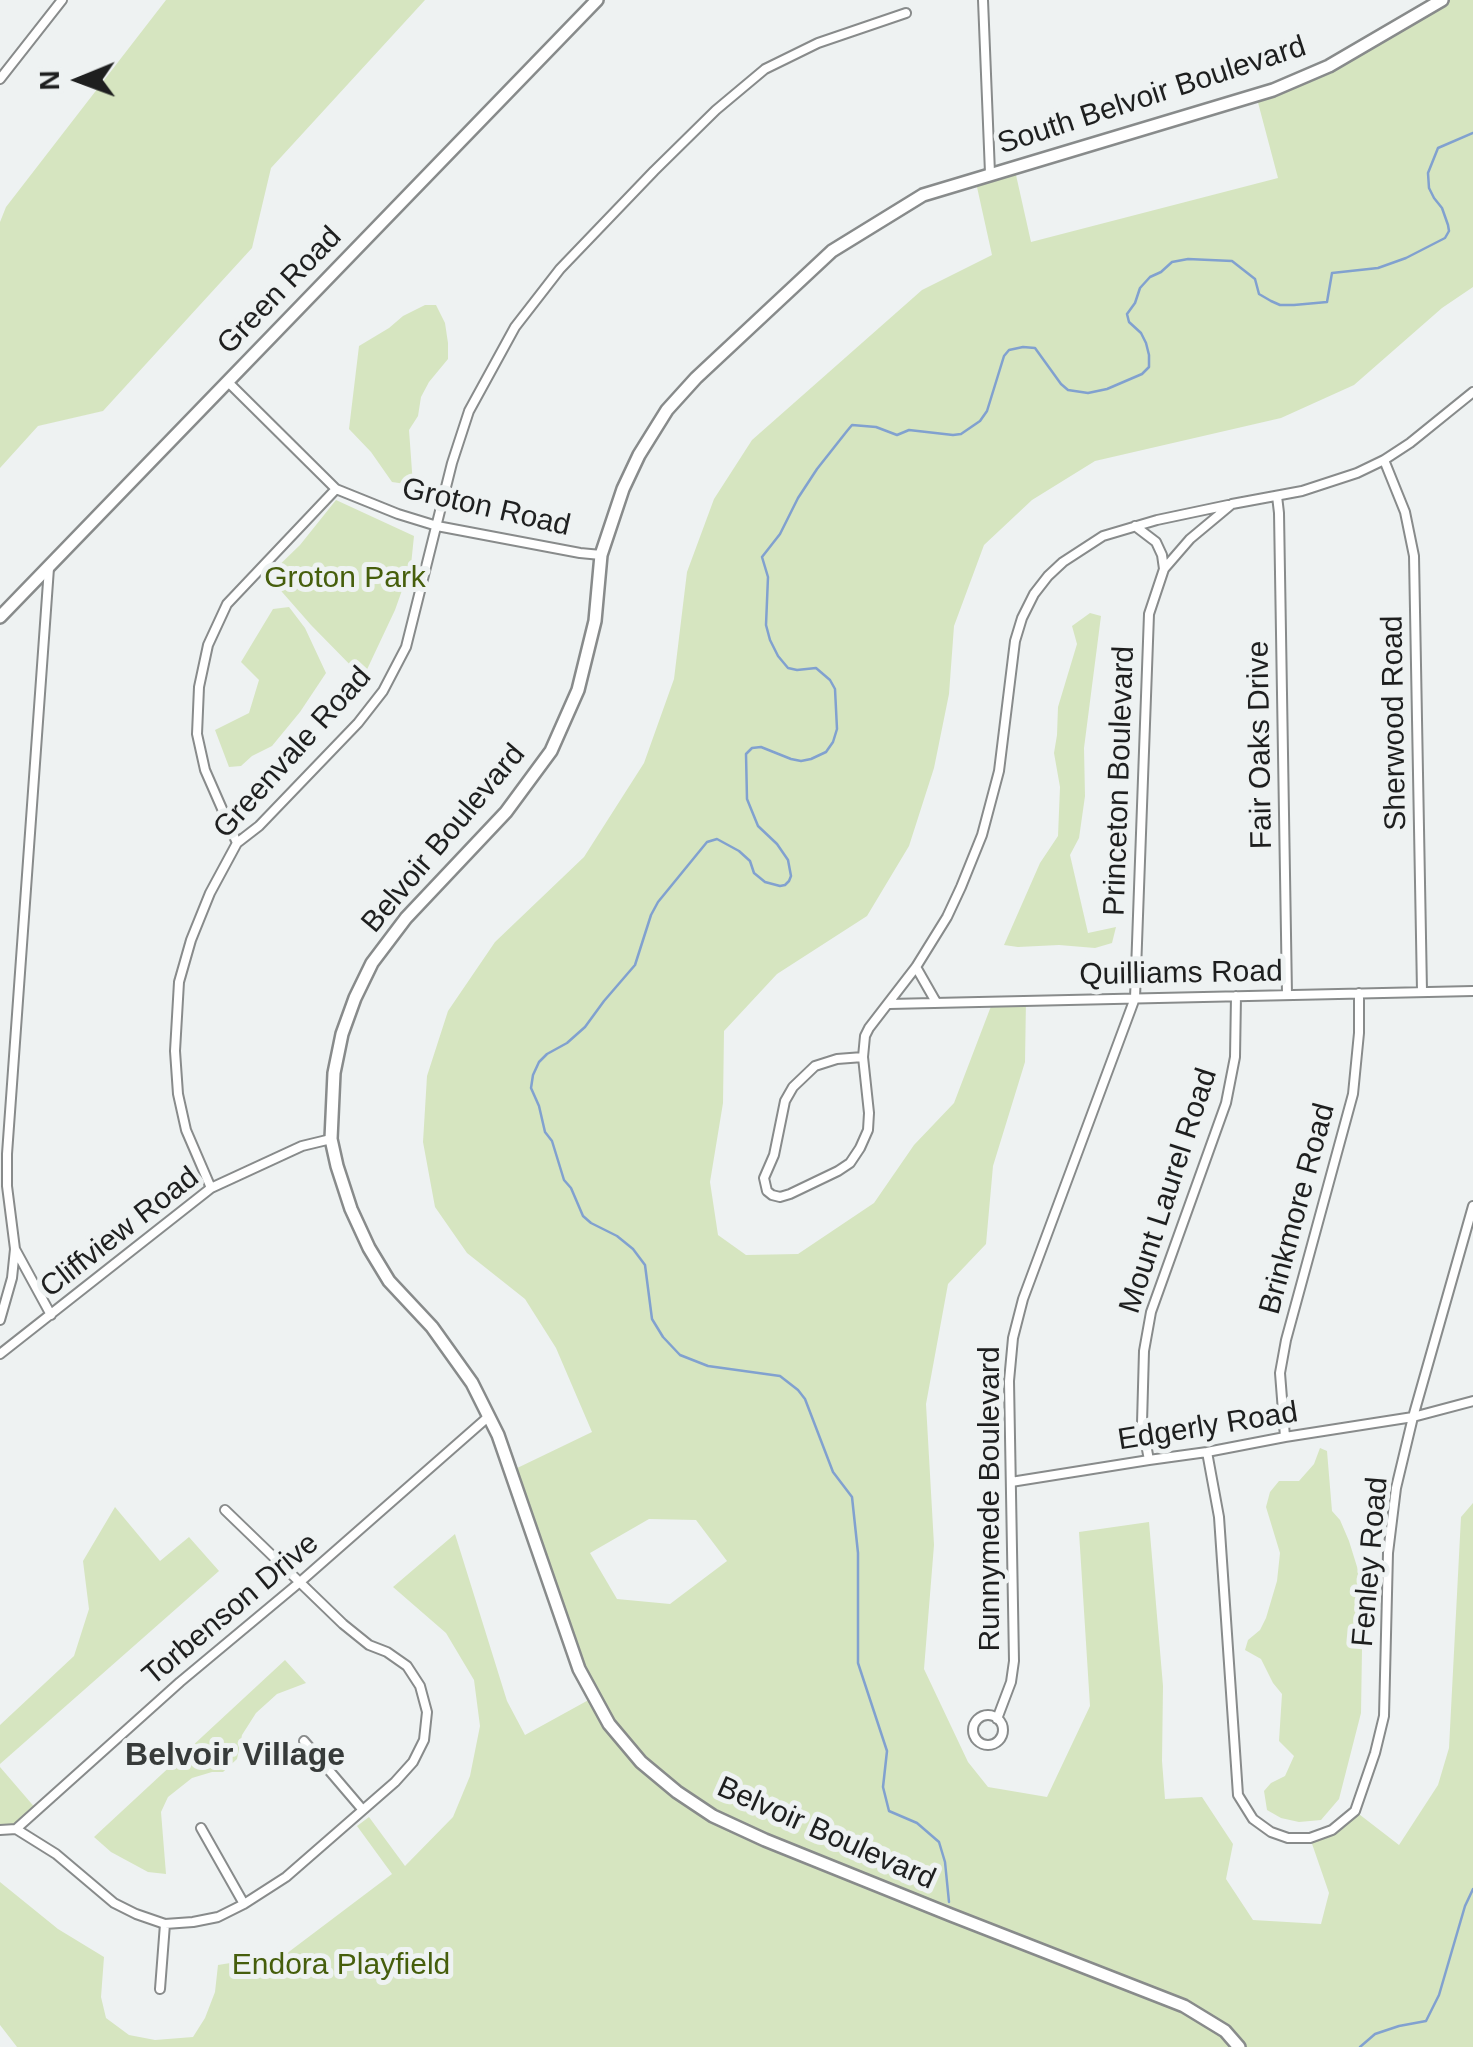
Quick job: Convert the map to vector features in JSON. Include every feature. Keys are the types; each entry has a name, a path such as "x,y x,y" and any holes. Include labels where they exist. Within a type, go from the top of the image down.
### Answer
{"street":[{"path":"0,79 62,0"},
{"name":"Green Road","path":"0,617 598,0"},
{"path":"983,0 990,173"},
{"name":"South Belvoir Boulevard","path":"923,195 1273,90 1329,66 1442,0"},
{"name":"Greenvale Road","path":"210,1188 186,1130 178,1094 177,1000 192,940 210,893 237,843 272,813 383,692 406,647 469,411 515,328 560,269 716,110 765,69 818,43 906,14"},
{"path":"0,58 10,67"},
{"name":"Belvoir Boulevard","path":"923,195 832,251 718,357 668,410 639,455 622,489 601,555 595,621 578,690 551,750 506,812 406,918 372,962 342,1034 334,1073 331,1139 350,1208 368,1248 389,1281 442,1341 472,1384 498,1435 579,1668 609,1724 640,1762 713,1816 1184,2006 1226,2031 1239,2047"},
{"name":"Groton Road","path":"229,383 336,489 437,526 601,555"},
{"name":"Princeton Boulevard","path":"1135,998 1150,614 1164,570 1190,539 1232,504 1329,484 1384,460 1473,392"},
{"name":"Sherwood Road","path":"1384,460 1405,512 1414,556 1422,991"},
{"path":"237,843 205,770 197,734 199,687 208,645 226,604 336,489"},
{"name":"Fair Oaks Drive","path":"1277,496 1288,994"},
{"path":"863,1057 836,1059 815,1066 792,1087 764,1178 772,1195 790,1194 838,1171 850,1162 868,1130 863,1046 869,1028 916,967 947,917 982,834 1000,771 1014,641 1034,594 1063,562 1104,536 1232,504"},
{"path":"1134,526 1156,542 1164,570"},
{"path":"0,1320 16,1250 6,1186 7,1154 49,565"},
{"path":"916,967 936,1002"},
{"name":"Quilliams Road","path":"889,1004 1473,990"},
{"name":"Brinkmore Road","path":"1286,1437 1280,1372 1353,1094 1359,993"},
{"name":"Mount Laurel Road","path":"1149,1460 1142,1423 1144,1351 1151,1312 1226,1103 1235,1057 1236,996"},
{"name":"Runnymede Boulevard","path":"998,1719 1014,1661 1009,1381 1012,1338 1135,998"},
{"name":"Cliffview Road","path":"0,1354 210,1188 302,1146 331,1139"},
{"name":"Fenley Road","path":"1207,1452 1219,1516 1238,1795 1253,1819 1271,1832 1288,1838 1310,1838 1332,1830 1355,1811 1375,1754 1384,1716 1391,1521 1413,1416 1473,1206"},
{"path":"16,1250 51,1315"},
{"name":"Edgerly Road","path":"1010,1482 1413,1416 1473,1401"},
{"name":"Torbenson Drive","path":"16,1828 488,1417"},
{"path":"0,1830 16,1828 56,1854 114,1903 136,1914 165,1924 193,1922 218,1917 286,1877 413,1762 424,1740 427,1712 420,1686 407,1666 368,1645 343,1624 226,1510"},
{"path":"304,1741 362,1809"},
{"path":"201,1828 244,1904"},
{"path":"160,1988 165,1924"}],"green space":[{"path":"166,0 425,0 271,168 252,248 103,411 38,426 0,468 0,222 6,207"},
{"name":"Endora Playfield","path":"1442,0 1473,0 1473,287 1442,308 1354,385 1281,418 1095,461 1032,500 984,545 954,626 949,694 934,768 909,846 867,916 777,974 724,1031 723,1103 710,1182 718,1235 746,1255 798,1254 874,1203 914,1145 954,1103 993,1001 1026,1000 1025,1062 993,1166 986,1244 948,1284 926,1404 934,1545 924,1669 968,1762 988,1787 1047,1797 1090,1706 1079,1532 1149,1522 1163,1686 1165,1799 1202,1797 1233,1844 1226,1879 1253,1920 1321,1924 1329,1893 1310,1838 1332,1830 1355,1811 1399,1845 1438,1785 1449,1748 1461,1517 1473,1503 1473,2047 17,2047 0,2025 0,1882 58,1929 104,1957 101,1997 106,2018 129,2035 155,2040 193,2037 215,1992 218,1965 286,1954 392,1874 357,1826 369,1817 405,1866 453,1817 470,1776 480,1726 474,1680 446,1633 393,1587 455,1534 507,1701 525,1735 594,1697 511,1471 592,1432 556,1348 525,1299 467,1253 435,1207 423,1142 427,1076 448,1011 495,942 584,857 644,763 674,679 687,572 714,499 752,440 922,290 992,255 975,178 1014,166 1031,242 1278,178 1256,95 1273,90","holes":["649,1519 696,1520 727,1561 670,1604 617,1599 590,1553"]},
{"path":"425,305 436,305 445,323 448,359 429,382 409,430 413,485 392,482 349,429 359,346"},
{"name":"Groton Park","path":"336,500 414,536 411,565 395,610 363,678 268,576 300,545"},
{"path":"289,607 305,628 326,673 272,746 241,766 229,767 215,730 249,713 259,680 241,662 273,609"},
{"path":"1090,613 1101,616 1084,748 1085,796 1079,838 1070,855 1088,933 1116,927 1112,943 1095,948 1004,945 1040,863 1058,836 1060,787 1054,753 1058,707 1077,644 1072,626"},
{"path":"1320,1448 1327,1451 1332,1511 1349,1541 1363,1586 1361,1713 1339,1799 1321,1820 1299,1822 1267,1810 1264,1791 1285,1776 1294,1756 1279,1741 1282,1694 1261,1659 1245,1650 1266,1618 1277,1581 1280,1553 1266,1507 1270,1492 1279,1481 1299,1481 1314,1464"},
{"path":"115,1507 160,1561 189,1537 219,1571 0,1764 0,1725 74,1656 89,1609 83,1561"},
{"path":"285,1660 306,1683 277,1694 256,1713 242,1735 237,1759 223,1772 192,1778 168,1797 161,1812 166,1874 148,1872 111,1852 94,1837"},
{"path":"0,1767 37,1810 16,1829 0,1830"}],"waterway":[{"path":"949,1902 939,1842 917,1823 889,1811 883,1787 887,1751 858,1663 858,1553 852,1497 833,1472 805,1399 780,1376 708,1366 680,1355 663,1337 652,1319 645,1265 617,1236 583,1216 564,1180 531,1088 533,1075 547,1054 585,1027 635,965 658,902 707,842 717,839 739,851 765,882 780,886 789,881 788,860 758,826 747,799 746,754 761,747 801,761 826,752 837,729 835,689 816,668 788,668 778,656 766,625 768,577 762,557 780,534 817,469 852,425 876,427 897,435 909,430 961,434 987,411 1004,356 1009,350 1023,347 1035,348 1068,390 1088,393 1107,389 1142,374 1149,367 1149,355 1141,333 1129,322 1127,314 1140,288 1172,262 1232,261 1255,279 1259,294 1280,305 1327,302 1332,273 1378,268 1445,238 1448,225 1429,188 1428,173 1438,148 1473,133"},
{"path":"1360,2047 1375,2034 1426,2021 1439,1995 1473,1889"}],"district":[{"name":"Belvoir Village","path":"235,1756"}]}
